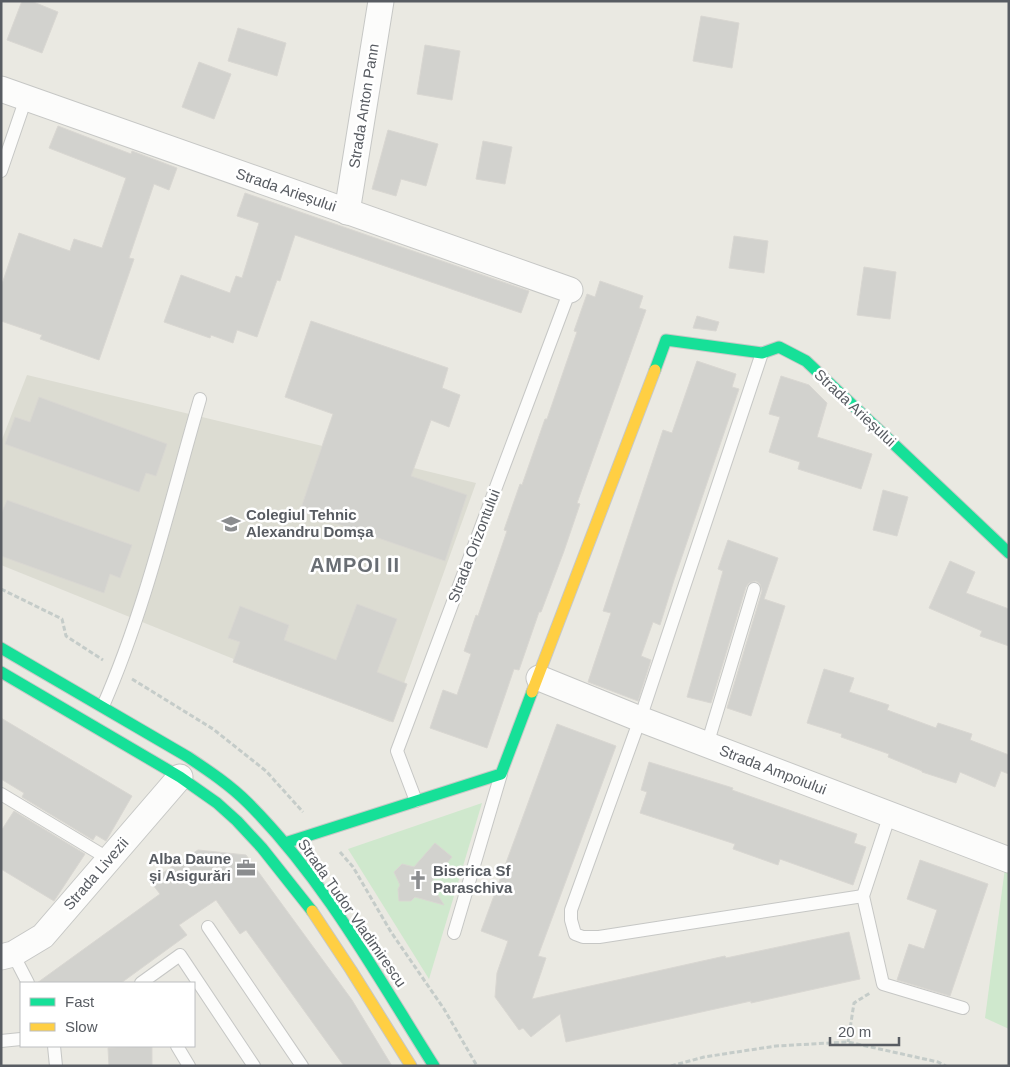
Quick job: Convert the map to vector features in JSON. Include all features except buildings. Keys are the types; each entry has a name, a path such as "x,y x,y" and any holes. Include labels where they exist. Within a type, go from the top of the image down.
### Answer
{"main road":[{"name":"Strada Arieșului","path":"539,678 666,340 762,353 779,347 806,362 1009,553"},
{"name":"Strada Tudor Vladimirescu","path":"1,648 188,757 248,802 285,843 332,907 434,1066"},
{"path":"1,672 180,777 208,796 236,820 319,921 411,1066"},
{"path":"285,843 501,774 539,678"}],"street":[{"name":"Strada Anton Pann","path":"347,212 381,1"},
{"name":"Strada Arieșului","path":"1,89 570,290"},
{"name":"Strada Ampoiului","path":"539,678 707,745 1009,860"},
{"name":"Strada Livezii","path":"7,956 43,936 180,777"}],"lane":[{"path":"1,171 26,98"},
{"name":"Strada Orizontului","path":"416,801 397,751 570,290"},
{"path":"762,353 640,719 571,910 571,920 575,934 583,937 599,937 863,896"},
{"path":"102,706 119,670 136,620 200,399"},
{"path":"707,745 754,589"},
{"path":"454,933 501,774"},
{"path":"1,794 109,859"},
{"path":"890,814 863,896 883,984 963,1008"},
{"path":"208,927 302,1066"},
{"path":"142,982 180,955 254,1066"},
{"path":"7,956 27,982"},
{"path":"1,1041 20,1039"},
{"path":"54,1047 56,1066"},
{"path":"178,1047 189,1066"}],"path":[{"path":"848,1042 854,1004 883,984"},
{"path":"671,1066 704,1057 776,1046 848,1042 938,1062 946,1066"}],"shaded area":[{"name":"Colegiul Tehnic Alexandru Domșa","path":"27,375 476,483 390,722 1,565 1,442"}],"green space":[{"path":"482,803 429,979 348,849"},
{"path":"1009,849 1009,1029 985,1018"}],"traffic: fast":[{"path":"655,370 666,340 762,353 779,347 806,361 1009,553"},
{"path":"1,648 188,757 241,796 275,832 325,896 370,963 434,1066"},
{"path":"1,672 180,777 217,803 262,848 312,911"},
{"path":"285,843 501,774 532,692"}],"traffic: slow":[{"path":"532,692 655,370"},
{"path":"312,911 411,1066"}],"place":[{"name":"Colegiul Tehnic Alexandru Domșa","path":"231,524"},
{"name":"Alba Daune și Asigurări","path":"246,868"},
{"name":"Biserica Sf Paraschiva","path":"418,880"}],"district":[{"name":"AMPOI II","path":"355,565"}]}
